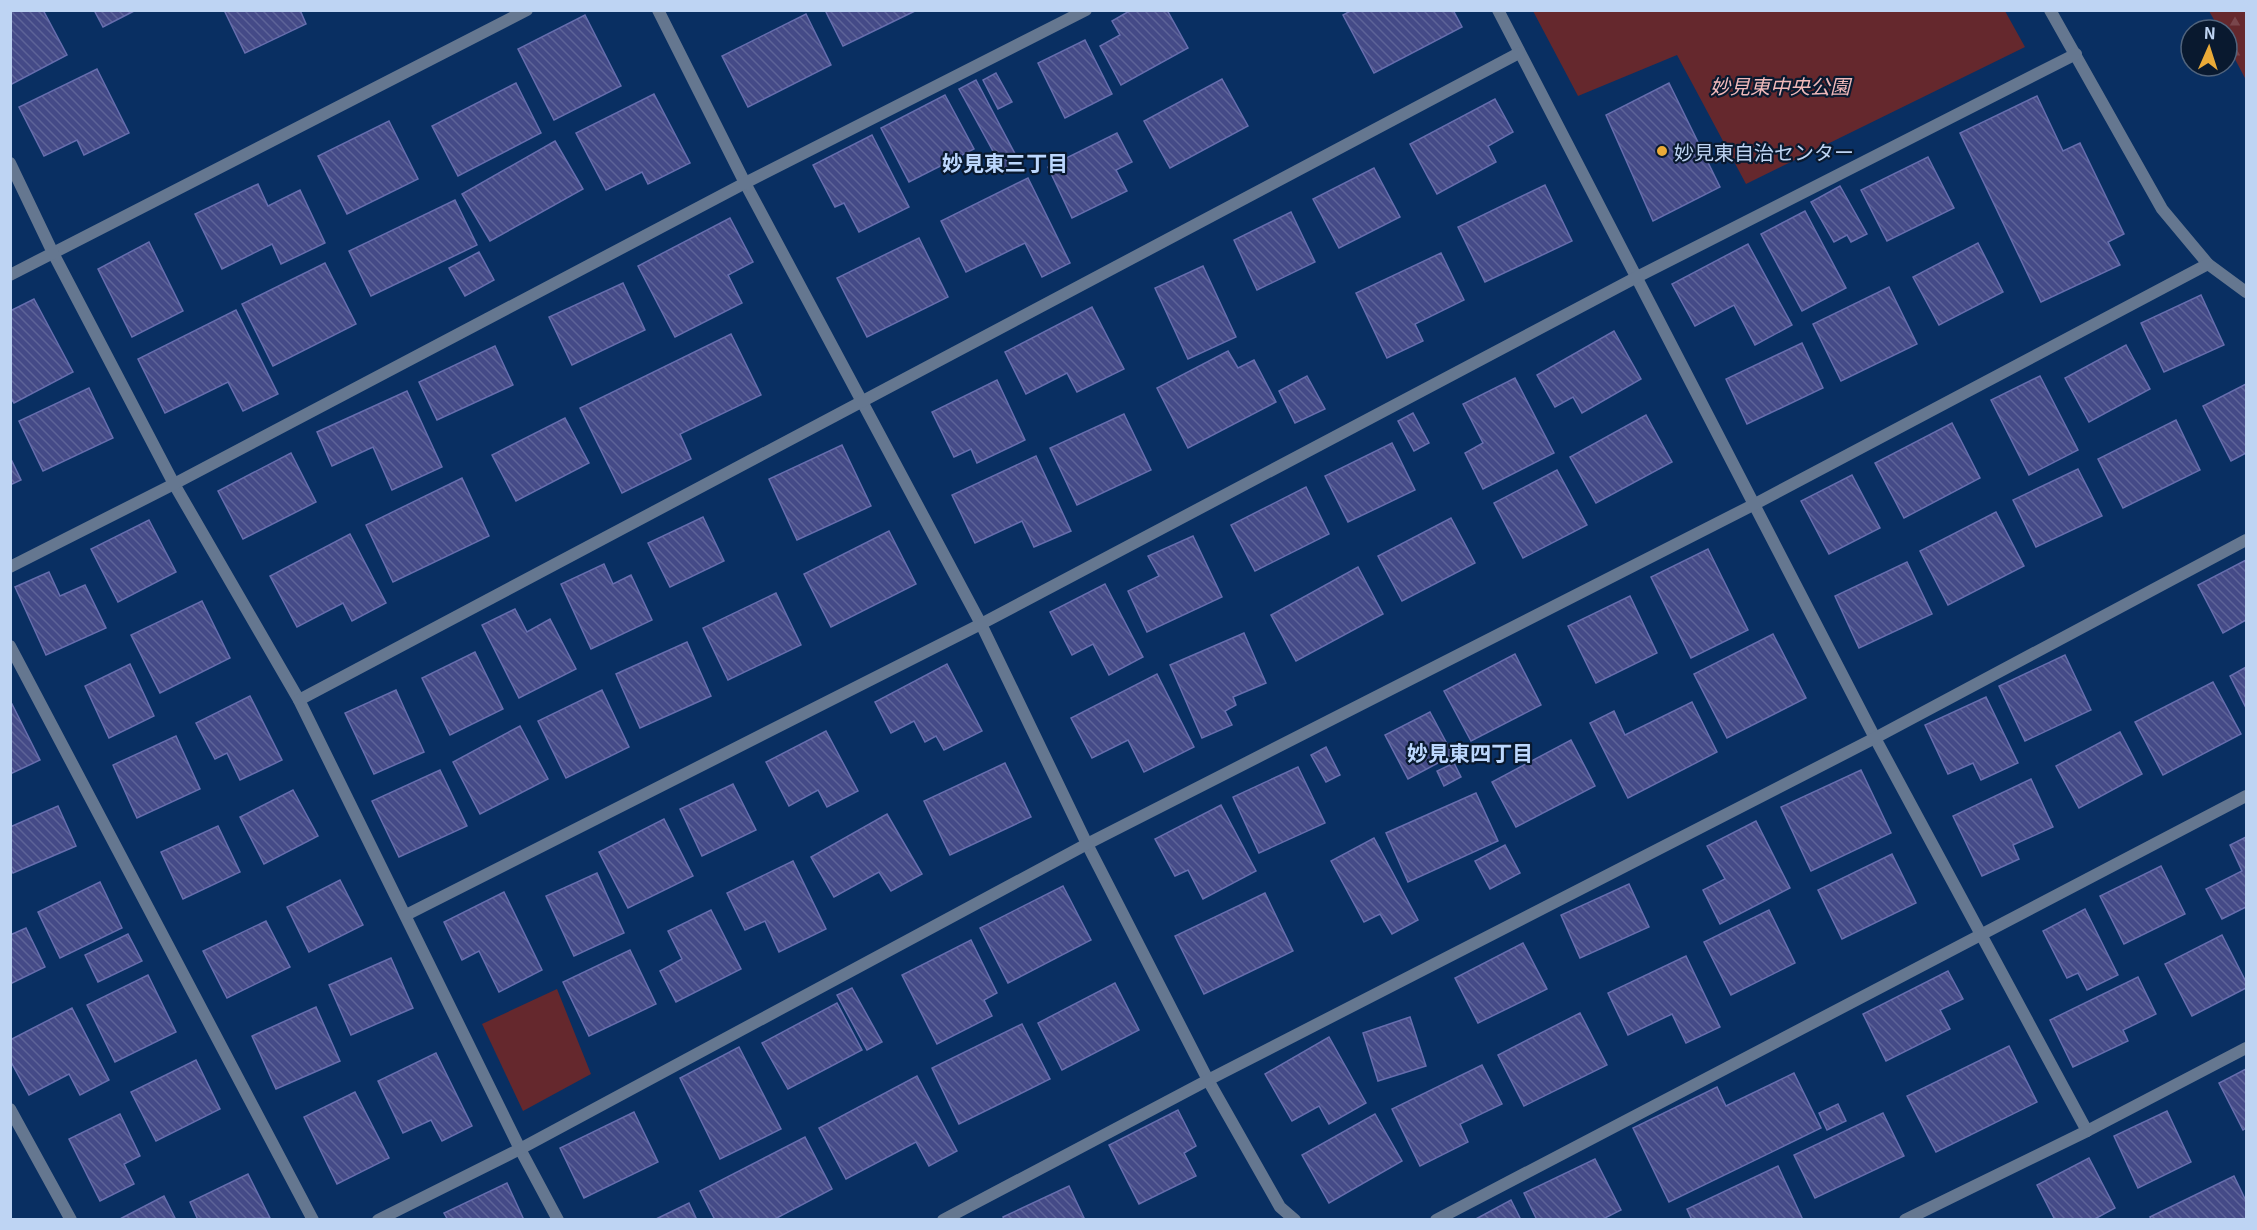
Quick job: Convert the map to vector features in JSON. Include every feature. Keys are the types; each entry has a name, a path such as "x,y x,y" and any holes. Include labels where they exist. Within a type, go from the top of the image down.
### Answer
{"street":[{"path":"10,275 527,10"},
{"path":"658,10 746,183 981,624 1087,844 1208,1080 1280,1207 1295,1220"},
{"path":"10,567 174,484 746,183 1086,10"},
{"path":"1498,10 1875,738 2087,1131"},
{"path":"2050,10 2162,210 2208,264 2247,292"},
{"path":"299,700 1519,53"},
{"path":"406,915 981,624 1638,277 2076,54"},
{"path":"10,163 53,253 174,484 299,700 520,1149 558,1220"},
{"path":"378,1220 520,1149 1087,844 1755,504 2208,264"},
{"path":"943,1220 1208,1080 1875,738 2247,540"},
{"path":"10,646 313,1220"},
{"path":"1436,1220 2247,796"},
{"path":"1905,1220 2087,1131 2247,1048"},
{"path":"10,1109 71,1220"}],"green space":[{"name":"妙見東中央公園","path":"1533,11 2005,11 2025,47 1746,184 1677,55 1578,96"},
{"path":"2209,11 2246,11 2246,80 2239,67 2239,18 2213,18"},
{"path":"557,989 591,1074 523,1111 482,1024"}],"building":[{"path":"10,10 43,10 67,55 10,85"},
{"path":"94,10 136,10 103,27"},
{"path":"224,10 300,10 306,24 245,53"},
{"path":"825,10 917,10 843,46"},
{"path":"1131,10 1167,10 1188,48 1121,85 1100,46 1120,35 1112,21"},
{"path":"1352,10 1453,10 1462,27 1374,73 1343,15"},
{"path":"806,14 831,65 748,107 722,56"},
{"path":"585,15 621,86 554,120 518,49"},
{"path":"1085,40 1112,94 1065,118 1038,63"},
{"path":"97,69 129,133 84,155 77,140 44,156 19,107"},
{"path":"996,73 1012,102 998,109 983,80"},
{"path":"1222,79 1248,126 1170,168 1144,121"},
{"path":"976,80 1021,165 1005,173 959,89"},
{"path":"516,83 541,133 458,176 432,126"},
{"name":"妙見東自治センター","path":"1669,83 1720,187 1653,221 1606,115"},
{"path":"654,94 690,163 648,184 642,172 606,190 576,133"},
{"path":"945,95 974,149 909,182 881,128"},
{"path":"2037,96 2063,151 2080,143 2124,234 2108,242 2120,265 2041,302 1960,133"},
{"path":"1495,99 1513,132 1488,146 1496,162 1437,194 1410,144"},
{"path":"389,121 418,179 347,214 318,156"},
{"path":"1117,133 1132,162 1116,170 1127,191 1072,218 1048,167"},
{"path":"872,135 909,207 859,232 844,203 835,207 813,165"},
{"path":"555,141 583,189 490,241 462,194"},
{"path":"1928,157 1954,208 1887,241 1861,190"},
{"path":"1374,168 1400,217 1339,248 1313,199"},
{"path":"1028,178 1070,263 1042,277 1025,243 966,272 941,221"},
{"path":"258,184 268,206 300,190 325,243 281,264 272,244 222,269 195,214"},
{"path":"1545,185 1572,241 1485,282 1458,227"},
{"path":"1840,186 1867,234 1851,242 1847,235 1834,242 1811,202"},
{"path":"455,200 477,245 371,296 349,251"},
{"path":"1805,211 1846,288 1802,311 1761,234"},
{"path":"1291,212 1315,262 1257,290 1234,240"},
{"path":"730,218 753,262 728,275 742,303 675,337 638,266"},
{"path":"919,238 948,297 867,337 837,278"},
{"path":"149,242 183,311 132,337 98,269"},
{"path":"1978,243 2003,292 1939,325 1913,277"},
{"path":"1748,244 1792,325 1755,345 1734,305 1695,326 1672,284"},
{"path":"479,252 494,280 465,296 449,268"},
{"path":"1441,253 1464,300 1415,324 1423,341 1387,358 1356,293"},
{"path":"325,263 356,324 273,366 242,304"},
{"path":"1203,266 1236,337 1188,359 1155,288"},
{"path":"623,283 645,330 572,365 549,317"},
{"path":"1889,287 1917,344 1841,381 1813,324"},
{"path":"2201,295 2224,345 2164,372 2141,323"},
{"path":"34,299 73,372 14,403 10,397 10,311"},
{"path":"1092,307 1124,369 1077,392 1067,373 1026,394 1005,352"},
{"path":"236,310 278,394 243,411 228,382 165,413 138,359"},
{"path":"1614,331 1641,379 1582,413 1573,397 1555,407 1537,375"},
{"path":"731,334 761,395 680,434 691,459 622,493 580,408"},
{"path":"1802,343 1823,388 1747,424 1726,379"},
{"path":"2126,345 2150,389 2089,422 2065,378"},
{"path":"495,346 513,385 437,420 419,382"},
{"path":"1228,351 1238,368 1254,360 1276,402 1188,448 1157,388"},
{"path":"1307,376 1325,409 1295,423 1279,391"},
{"path":"2040,376 2078,450 2029,475 1991,400"},
{"path":"1515,378 1554,453 1483,489 1465,453 1483,443 1463,404"},
{"path":"997,380 1025,440 977,463 971,449 954,457 932,412"},
{"path":"2246,384 2246,453 2231,461 2203,406"},
{"path":"89,388 113,438 43,471 19,421"},
{"path":"407,391 442,467 392,490 373,447 332,466 317,432"},
{"path":"1413,413 1429,443 1414,451 1398,421"},
{"path":"1124,414 1151,470 1077,505 1050,448"},
{"path":"1646,415 1672,462 1596,503 1570,457"},
{"path":"565,418 589,463 516,501 492,455"},
{"path":"2176,420 2200,470 2123,508 2098,459"},
{"path":"1952,423 1980,478 1904,518 1875,463"},
{"path":"1392,443 1415,490 1348,522 1325,476"},
{"path":"842,445 871,506 797,540 769,479"},
{"path":"291,453 316,502 243,539 218,491"},
{"path":"1036,456 1071,531 1034,547 1022,521 975,543 952,495"},
{"path":"10,457 21,480 10,485"},
{"path":"2078,469 2102,516 2036,547 2013,500"},
{"path":"1557,470 1587,525 1523,558 1494,503"},
{"path":"1852,475 1880,528 1829,554 1801,501"},
{"path":"462,478 489,536 393,582 366,525"},
{"path":"1306,487 1329,534 1255,571 1231,525"},
{"path":"1996,512 2024,566 1948,605 1920,551"},
{"path":"703,517 724,561 670,587 648,543"},
{"path":"1451,518 1475,563 1402,601 1378,556"},
{"path":"149,520 176,572 118,602 91,549"},
{"path":"889,531 916,584 831,627 804,574"},
{"path":"350,534 386,603 352,621 343,603 297,627 270,576"},
{"path":"1193,536 1222,597 1147,632 1128,591 1159,576 1148,556"},
{"path":"1708,549 1748,630 1691,658 1651,577"},
{"path":"2246,560 2246,620 2223,633 2198,585"},
{"path":"1907,562 1932,614 1859,648 1835,596"},
{"path":"604,564 613,584 631,575 652,620 591,649 561,584"},
{"path":"1358,567 1383,614 1296,661 1271,615"},
{"path":"49,572 60,596 85,585 106,628 46,655 15,587"},
{"path":"1105,584 1143,657 1109,675 1093,644 1072,655 1050,612"},
{"path":"776,593 801,645 728,680 703,628"},
{"path":"1630,596 1657,653 1596,683 1568,626"},
{"path":"202,601 230,658 160,693 131,635"},
{"path":"515,609 527,632 550,619 576,669 519,698 482,625"},
{"path":"1244,633 1266,683 1233,697 1236,705 1225,711 1232,725 1202,738 1170,665"},
{"path":"1773,634 1806,698 1727,738 1694,674"},
{"path":"687,642 711,696 640,728 616,674"},
{"path":"475,652 503,709 450,735 422,678"},
{"path":"1515,654 1541,705 1471,741 1444,691"},
{"path":"2065,655 2091,710 2025,741 1999,686"},
{"path":"130,664 154,716 109,738 85,686"},
{"path":"947,664 982,731 944,750 936,736 925,742 914,721 891,733 875,702"},
{"path":"2246,667 2246,708 2230,676"},
{"path":"1157,674 1194,747 1144,772 1128,740 1092,758 1071,718"},
{"path":"2213,682 2241,734 2163,775 2135,722"},
{"path":"396,690 424,752 374,774 345,713"},
{"path":"602,690 629,747 566,778 538,721"},
{"path":"250,696 282,760 240,780 227,753 215,759 196,723"},
{"path":"1986,697 2018,763 1981,780 1973,763 1948,774 1925,725"},
{"path":"1692,702 1717,752 1628,798 1590,723 1614,711 1625,735"},
{"path":"12,704 40,760 10,774 10,705"},
{"path":"1430,712 1453,755 1408,779 1385,735"},
{"path":"520,726 548,779 480,814 453,762"},
{"path":"826,731 858,791 827,807 818,790 789,806 766,762"},
{"path":"2120,732 2142,774 2079,808 2056,766"},
{"path":"176,736 200,789 137,818 113,765"},
{"path":"1571,740 1595,786 1516,827 1492,782"},
{"path":"1326,747 1340,775 1326,782 1311,755"},
{"path":"1005,763 1031,817 950,855 924,801"},
{"path":"1454,763 1461,777 1444,786 1437,771"},
{"path":"1298,767 1325,823 1259,853 1233,797"},
{"path":"440,770 467,826 399,857 372,801"},
{"path":"1861,770 1891,833 1811,871 1781,807"},
{"path":"2031,779 2053,827 2013,845 2019,859 1982,876 1953,816"},
{"path":"733,784 756,830 702,856 680,809"},
{"path":"293,790 318,836 264,864 240,817"},
{"path":"1476,793 1498,841 1408,882 1386,833"},
{"path":"1221,805 1256,871 1203,899 1188,870 1175,876 1155,839"},
{"path":"58,806 76,846 13,873 10,867 10,827"},
{"path":"887,814 922,874 891,891 879,872 834,897 811,857"},
{"path":"664,819 693,876 628,908 599,852"},
{"path":"1756,821 1790,888 1720,924 1703,890 1725,879 1707,846"},
{"path":"218,826 240,872 183,899 161,852"},
{"path":"2246,837 2246,907 2222,919 2206,889 2242,871 2230,845"},
{"path":"1374,838 1418,920 1392,934 1380,914 1364,922 1331,861"},
{"path":"1505,845 1520,873 1490,889 1475,861"},
{"path":"1892,854 1916,903 1842,939 1818,890"},
{"path":"793,861 826,929 779,952 765,921 745,930 727,893"},
{"path":"2161,866 2185,914 2124,944 2100,896"},
{"path":"597,873 624,933 574,956 546,896"},
{"path":"340,880 363,925 309,952 287,907"},
{"path":"100,882 122,928 60,958 38,912"},
{"path":"1629,884 1649,927 1580,958 1561,915"},
{"path":"1063,886 1091,940 1008,983 980,928"},
{"path":"504,892 542,970 499,992 479,951 462,960 444,922"},
{"path":"1265,893 1293,951 1204,994 1175,936"},
{"path":"2085,909 2118,975 2087,990 2078,973 2067,978 2043,931"},
{"path":"711,910 741,969 676,1002 660,971 682,959 668,931"},
{"path":"1769,910 1795,963 1731,995 1704,942"},
{"path":"266,921 290,967 227,998 203,951"},
{"path":"26,928 45,967 10,984 10,935"},
{"path":"128,934 142,961 98,982 85,955"},
{"path":"2222,935 2246,982 2246,988 2192,1016 2165,964"},
{"path":"971,940 997,993 984,1000 992,1016 937,1044 902,975"},
{"path":"1523,943 1547,989 1478,1023 1455,978"},
{"path":"630,950 656,1004 589,1036 563,982"},
{"path":"1686,956 1720,1027 1686,1043 1672,1014 1628,1035 1608,993"},
{"path":"391,958 413,1008 351,1035 329,985"},
{"path":"1948,971 1963,999 1940,1010 1950,1029 1886,1061 1863,1014"},
{"path":"148,975 176,1032 115,1062 87,1005"},
{"path":"2138,977 2156,1014 2123,1030 2128,1041 2073,1067 2050,1020"},
{"path":"1115,983 1139,1030 1062,1070 1038,1023"},
{"path":"852,988 882,1042 867,1050 837,995"},
{"path":"837,1003 862,1050 788,1089 762,1043"},
{"path":"316,1007 340,1061 276,1089 252,1036"},
{"path":"72,1008 109,1080 80,1095 69,1074 29,1095 10,1060 10,1040"},
{"path":"1580,1013 1607,1065 1524,1106 1498,1055"},
{"path":"1410,1017 1426,1066 1378,1081 1363,1033"},
{"path":"1022,1024 1050,1079 959,1124 932,1068"},
{"path":"1329,1037 1366,1103 1329,1124 1319,1106 1292,1121 1265,1074"},
{"path":"2009,1046 2037,1102 1936,1152 1907,1096"},
{"path":"739,1047 781,1129 720,1159 680,1078"},
{"path":"436,1053 472,1126 442,1141 431,1120 403,1133 378,1081"},
{"path":"196,1060 220,1109 156,1141 131,1092"},
{"path":"1482,1065 1502,1104 1460,1124 1468,1142 1420,1166 1392,1109"},
{"path":"2246,1069 2246,1128 2243,1130 2219,1083"},
{"path":"1794,1073 1821,1128 1669,1202 1633,1128 1717,1087 1726,1106"},
{"path":"917,1076 957,1151 929,1166 916,1142 846,1179 819,1128"},
{"path":"355,1092 389,1158 337,1184 304,1117"},
{"path":"1838,1104 1846,1121 1827,1130 1819,1113"},
{"path":"1178,1110 1196,1146 1184,1153 1196,1176 1139,1204 1109,1145"},
{"path":"2167,1111 2191,1162 2138,1188 2114,1136"},
{"path":"634,1112 658,1162 584,1198 560,1148"},
{"path":"1883,1113 1904,1156 1815,1198 1794,1155"},
{"path":"120,1114 140,1156 124,1164 134,1184 100,1201 69,1139"},
{"path":"1375,1114 1402,1161 1329,1203 1302,1155"},
{"path":"805,1137 832,1189 773,1220 715,1220 700,1191"},
{"path":"2089,1158 2115,1208 2093,1220 2055,1220 2037,1185"},
{"path":"1595,1159 1621,1210 1601,1220 1537,1220 1524,1193"},
{"path":"1778,1166 1803,1220 1692,1220 1687,1209"},
{"path":"248,1174 270,1218 198,1220 190,1202"},
{"path":"2234,1176 2246,1201 2246,1220 2151,1220 2150,1217"},
{"path":"507,1183 524,1220 448,1220 444,1213"},
{"path":"1069,1186 1085,1220 1004,1220 1003,1217"},
{"path":"164,1196 176,1220 118,1220"},
{"path":"1511,1200 1521,1220 1474,1220"},
{"path":"689,1203 697,1220 654,1220"}],"place":[{"name":"妙見東自治センター","path":"1662,151"}],"district":[{"name":"妙見東三丁目","path":"1005,162"},
{"name":"妙見東四丁目","path":"1470,752"}]}
